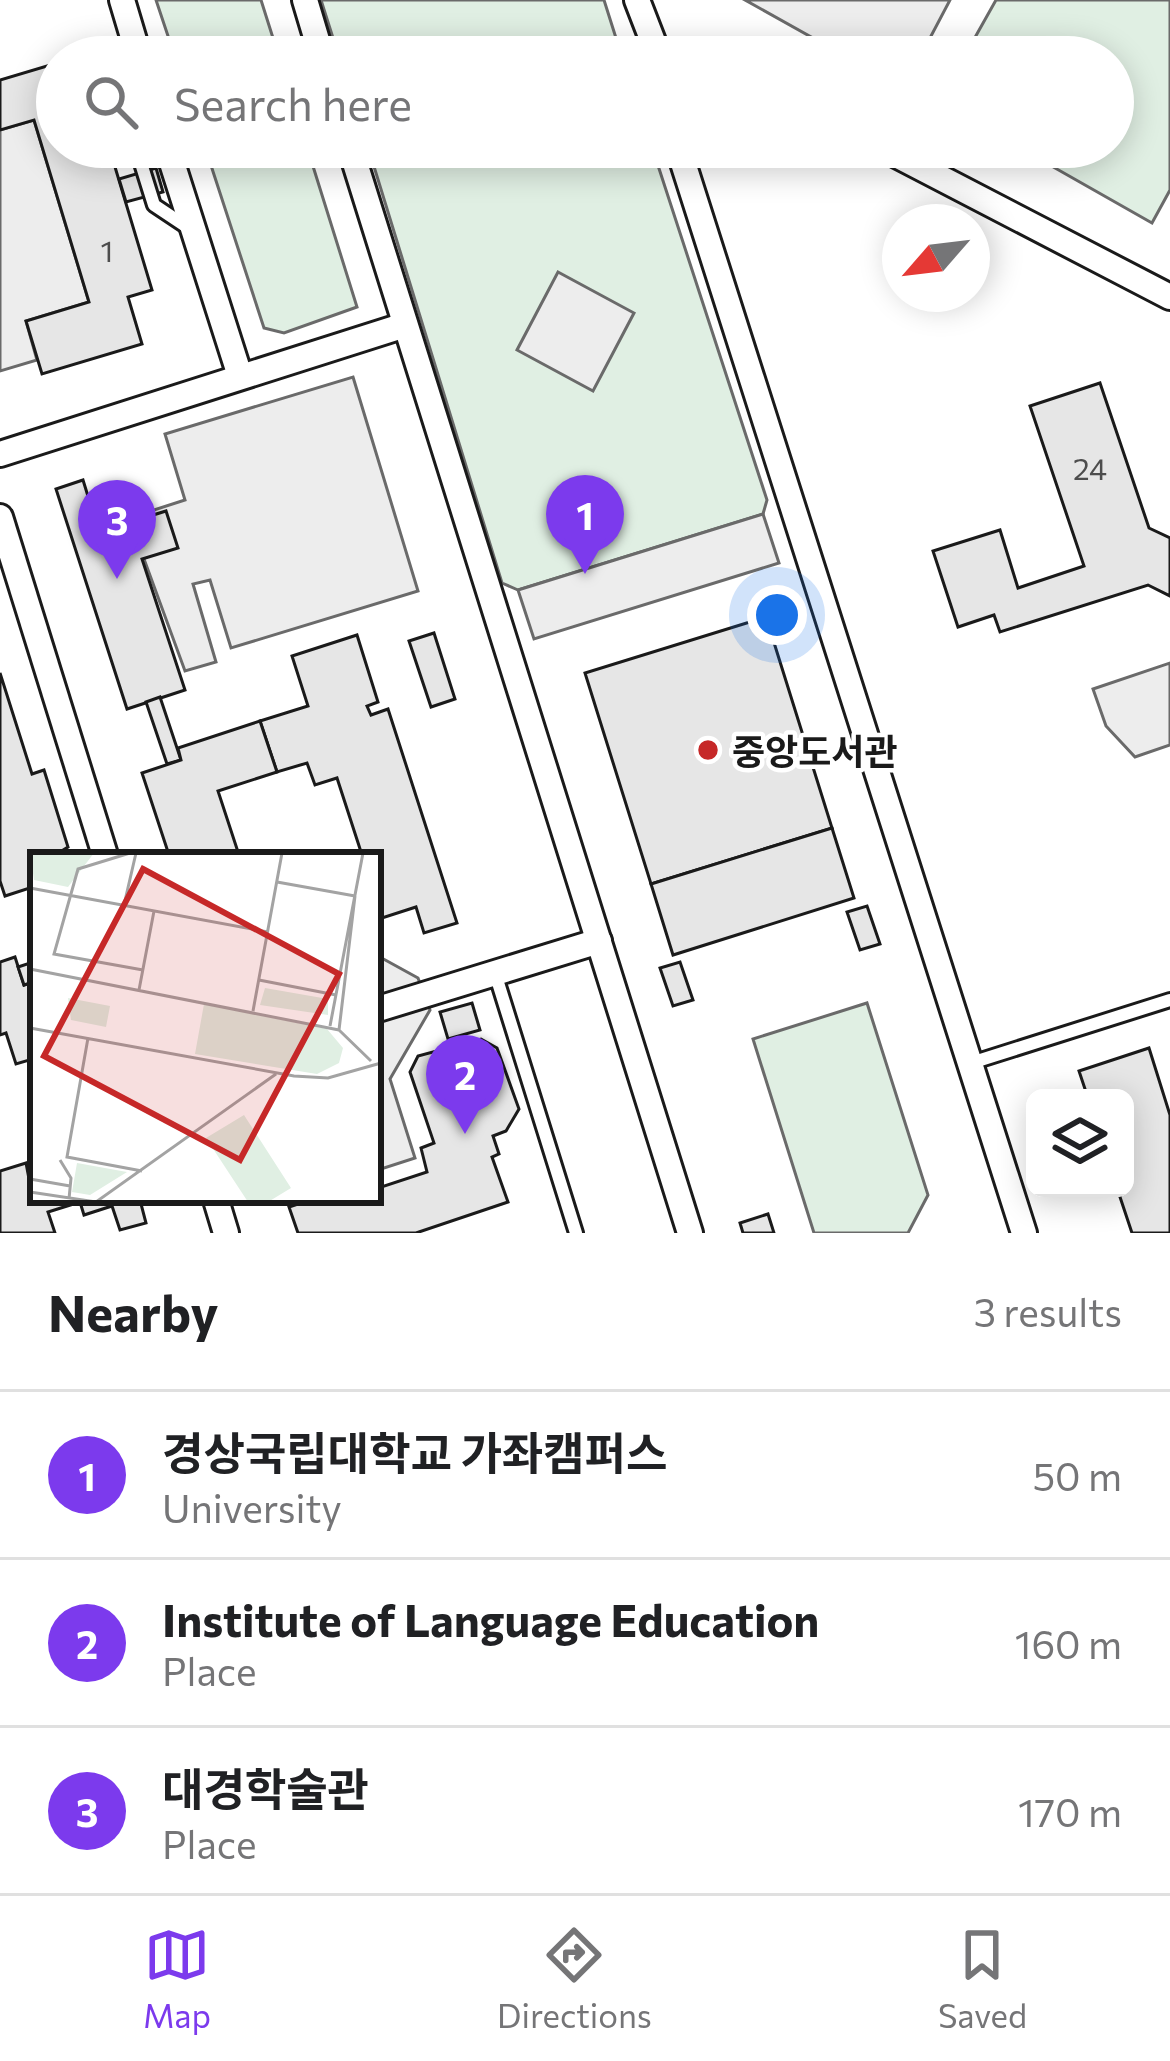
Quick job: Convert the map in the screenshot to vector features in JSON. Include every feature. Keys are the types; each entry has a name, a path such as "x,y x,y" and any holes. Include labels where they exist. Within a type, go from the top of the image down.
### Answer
{"street":[{"path":"122,0 133,36"},
{"path":"305,0 316,36"},
{"path":"637,0 651,36"},
{"path":"174,168 240,376"},
{"path":"356,168 691,1233"},
{"path":"685,168 1024,1233"},
{"path":"921,168 1170,297"},
{"path":"0,454 405,325"},
{"path":"0,517 104,852"},
{"path":"381,1008 599,941"},
{"path":"217,1203 226,1233"}],"lane":[{"path":"142,168 154,205 193,230"},
{"path":"495,973 576,1233"},
{"path":"969,1064 1170,1000"}],"green space":[{"path":"156,0 261,0 272,36 168,36"},
{"path":"321,0 604,0 615,36 332,36"},
{"path":"996,0 1170,0 1170,190 1152,223 1055,168 1134,168 1134,36 976,36"},
{"path":"212,168 314,168 357,307 284,333 264,328"},
{"path":"374,168 659,168 767,500 763,514 518,590 502,583"},
{"path":"867,1003 928,1195 908,1233 814,1233 753,1039"}],"shaded area":[{"path":"745,0 950,0 931,36 809,36"},
{"path":"34,120 36,168 49,168 89,302 26,321 37,360 0,371 0,130"},
{"path":"558,272 634,313 593,391 517,350"},
{"path":"353,377 418,591 231,648 210,580 193,584 216,662 185,671 129,518 185,500 165,434"},
{"path":"763,514 779,563 534,639 518,590"},
{"path":"1170,663 1170,745 1135,757 1106,726 1093,689"},
{"path":"381,958 418,978 430,1010 390,1079 415,1158 381,1169"}],"building":[{"path":"36,69 36,127 34,120 0,130 0,80"},
{"path":"49,168 115,168 152,290 128,297 142,344 42,374 26,321 89,302"},
{"path":"156,168 163,192 126,202 119,179"},
{"path":"1100,383 1149,528 1170,538 1170,596 1148,585 1000,632 994,615 958,627 933,551 1000,530 1018,588 1084,566 1030,406"},
{"path":"83,480 99,532 166,511 178,548 142,559 185,690 127,709 56,489"},
{"name":"중앙도서관","path":"766,617 832,828 651,884 585,673"},
{"path":"434,633 455,699 431,707 409,641"},
{"path":"357,635 378,702 367,706 371,715 388,709 457,923 424,933 416,907 382,918 381,852 361,852 337,778 315,785 307,763 277,772 260,721 308,706 292,656"},
{"path":"0,673 32,774 44,770 68,847 60,852 30,852 30,888 5,896 0,881"},
{"path":"160,697 181,760 167,764 146,702"},
{"path":"260,721 277,772 218,791 238,852 168,852 142,773 181,760 178,748"},
{"path":"832,828 854,898 673,955 651,884"},
{"path":"867,906 880,944 860,950 847,912"},
{"path":"15,957 24,985 30,983 30,1060 16,1064 6,1033 0,1035 0,962"},
{"path":"680,962 693,1000 673,1006 660,968"},
{"path":"30,963 30,983 24,985 18,967"},
{"path":"472,1003 480,1030 448,1039 440,1012"},
{"path":"481,1039 497,1048 519,1109 506,1131 493,1136 499,1154 492,1157 508,1202 416,1233 298,1233 289,1207 381,1203 381,1187 427,1172 421,1148 434,1143 410,1072 418,1056"},
{"path":"1149,1048 1170,1115 1170,1233 1132,1233 1120,1197 1134,1197 1134,1089 1085,1089 1079,1071"},
{"path":"26,1163 30,1203 77,1203 48,1212 55,1233 0,1233 0,1171"},
{"path":"80,1203 141,1203 146,1223 120,1230 112,1206 84,1215"},
{"path":"768,1214 774,1233 743,1233 740,1223"}],"place":[{"name":"경상국립대학교 가좌캠퍼스","path":"585,574"},
{"name":"대경학술관","path":"117,579"},
{"name":"중앙도서관","path":"708,750"},
{"name":"Institute of Language Education","path":"465,1134"}]}
